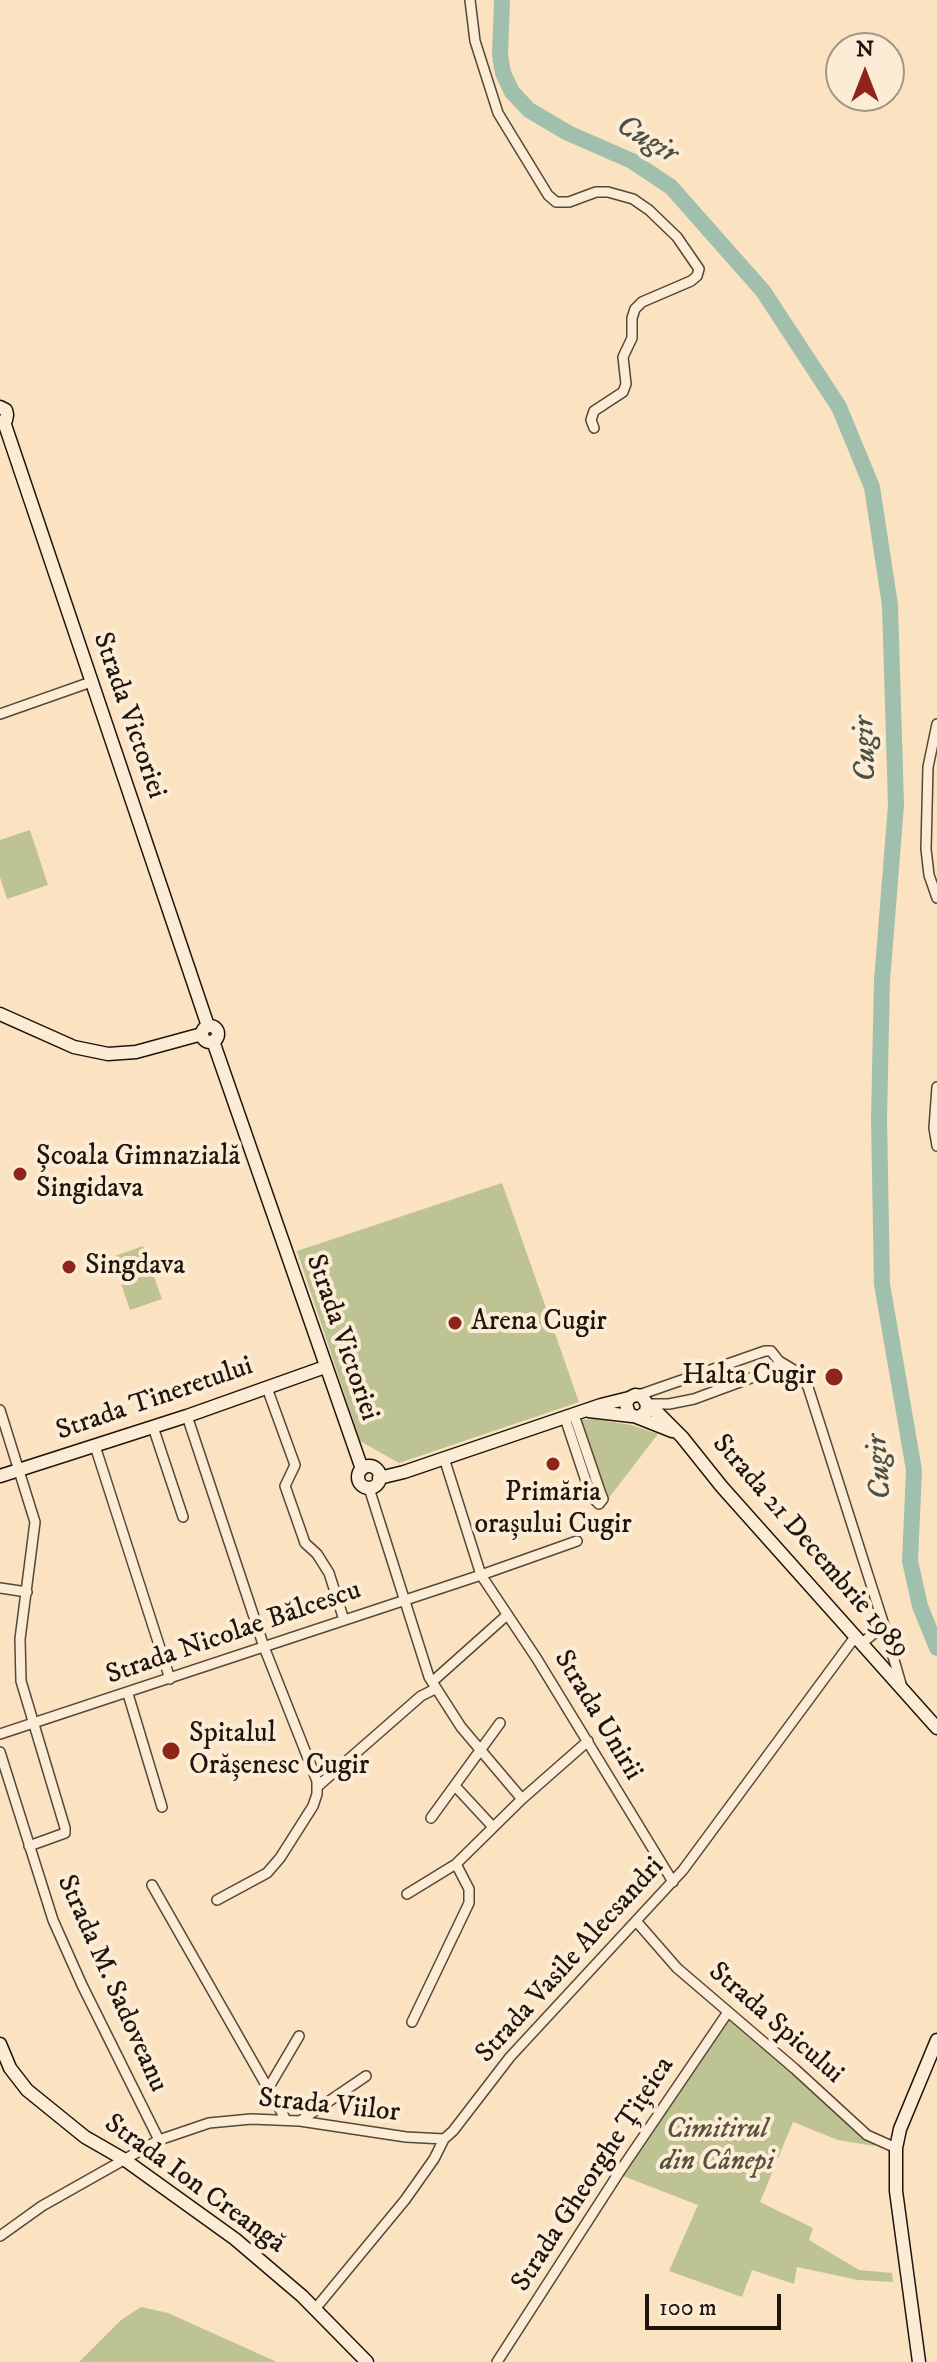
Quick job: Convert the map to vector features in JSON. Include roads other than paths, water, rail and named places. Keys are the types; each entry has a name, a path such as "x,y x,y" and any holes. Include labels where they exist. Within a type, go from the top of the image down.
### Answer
{"main road":[{"name":"Strada Victoriei","path":"0,407 7,412 2,422 208,1034 362,1469"},
{"path":"0,1014 74,1047 108,1054 136,1052 208,1034"},
{"name":"Strada Tineretului","path":"0,1476 187,1416 325,1367"},
{"path":"379,1478 575,1414 639,1406"},
{"name":"Strada 21 Decembrie 1989","path":"639,1406 678,1433 937,1728"},
{"path":"368,1467 375,1469 379,1478 377,1484 369,1488 359,1481 358,1474 368,1467"},
{"path":"919,2362 896,2191 896,2148 900,2129 937,2042"},
{"name":"Strada Ion Creangă","path":"0,2044 10,2068 27,2090 85,2137 125,2160 235,2239 315,2309 367,2362"}],"street":[{"path":"470,0 475,41 498,113 548,195 556,202 569,202 596,192 633,199 677,237 699,269 691,281 642,302 635,309 632,338 623,357 626,384 623,392 594,411 591,420 594,428"},
{"path":"0,714 91,682"},
{"path":"937,724 928,767 926,849 929,875 937,898"},
{"path":"937,1087 934,1128 937,1146"},
{"path":"639,1406 765,1351 771,1351 779,1361 799,1373 808,1387 902,1687"},
{"path":"639,1406 694,1399 775,1369 779,1361"},
{"path":"267,1388 295,1465 285,1486 305,1543 317,1554 329,1573 344,1620"},
{"path":"0,1410 35,1522 20,1639 20,1667 33,1724 65,1828 65,1833 29,1846"},
{"path":"575,1414 596,1495"},
{"path":"187,1416 264,1647 317,1784 313,1806 267,1873 217,1900"},
{"path":"153,1427 183,1517"},
{"path":"95,1446 170,1679"},
{"name":"Strada Unirii","path":"444,1458 481,1575 588,1741 673,1882"},
{"path":"369,1488 434,1685 480,1751 522,1799"},
{"name":"Strada Nicolae Bălcescu","path":"0,1734 128,1694 577,1541"},
{"path":"0,1588 27,1592"},
{"path":"317,1784 434,1685 507,1615"},
{"name":"Strada Vasile Alecsandri","path":"315,2309 405,2200 444,2139 510,2057 673,1882 858,1640 884,1625"},
{"path":"128,1694 162,1807"},
{"path":"431,1818 500,1723"},
{"path":"407,1894 456,1864 522,1799 588,1741"},
{"name":"Strada M. Sadoveanu","path":"0,1752 45,1898 66,1949 159,2140"},
{"path":"456,1787 493,1827"},
{"path":"412,2022 469,1903 469,1889 456,1864"},
{"path":"152,1885 286,2120"},
{"name":"Strada Spicului","path":"636,1921 677,1968 867,2135 896,2148"},
{"name":"Strada Gheorghe Țițeica","path":"497,2362 628,2159 728,2012"},
{"path":"269,2087 299,2036"},
{"path":"300,2121 366,2076"},
{"name":"Strada Viilor","path":"0,2236 42,2206 159,2140 209,2123 286,2120 406,2137 444,2139"}],"waterway":[{"name":"Cugir","path":"502,0 500,55 503,73 512,92 529,110 568,133 632,161 671,187 763,291 839,407 872,487 890,605 896,805 882,981 879,1118 882,1284 914,1470 910,1561 920,1606 937,1648"}],"place":[{"name":"Școala Gimnazială Singidava","path":"20,1174"},
{"name":"Singdava","path":"69,1267"},
{"name":"Arena Cugir","path":"455,1323"},
{"name":"Halta Cugir","path":"834,1377"},
{"name":"Primăria orașului Cugir","path":"553,1464"},
{"name":"Spitalul Orășenesc Cugir","path":"171,1751"}],"park label":[{"name":"Cimitirul din Cânepi","path":"717,2147"}]}
